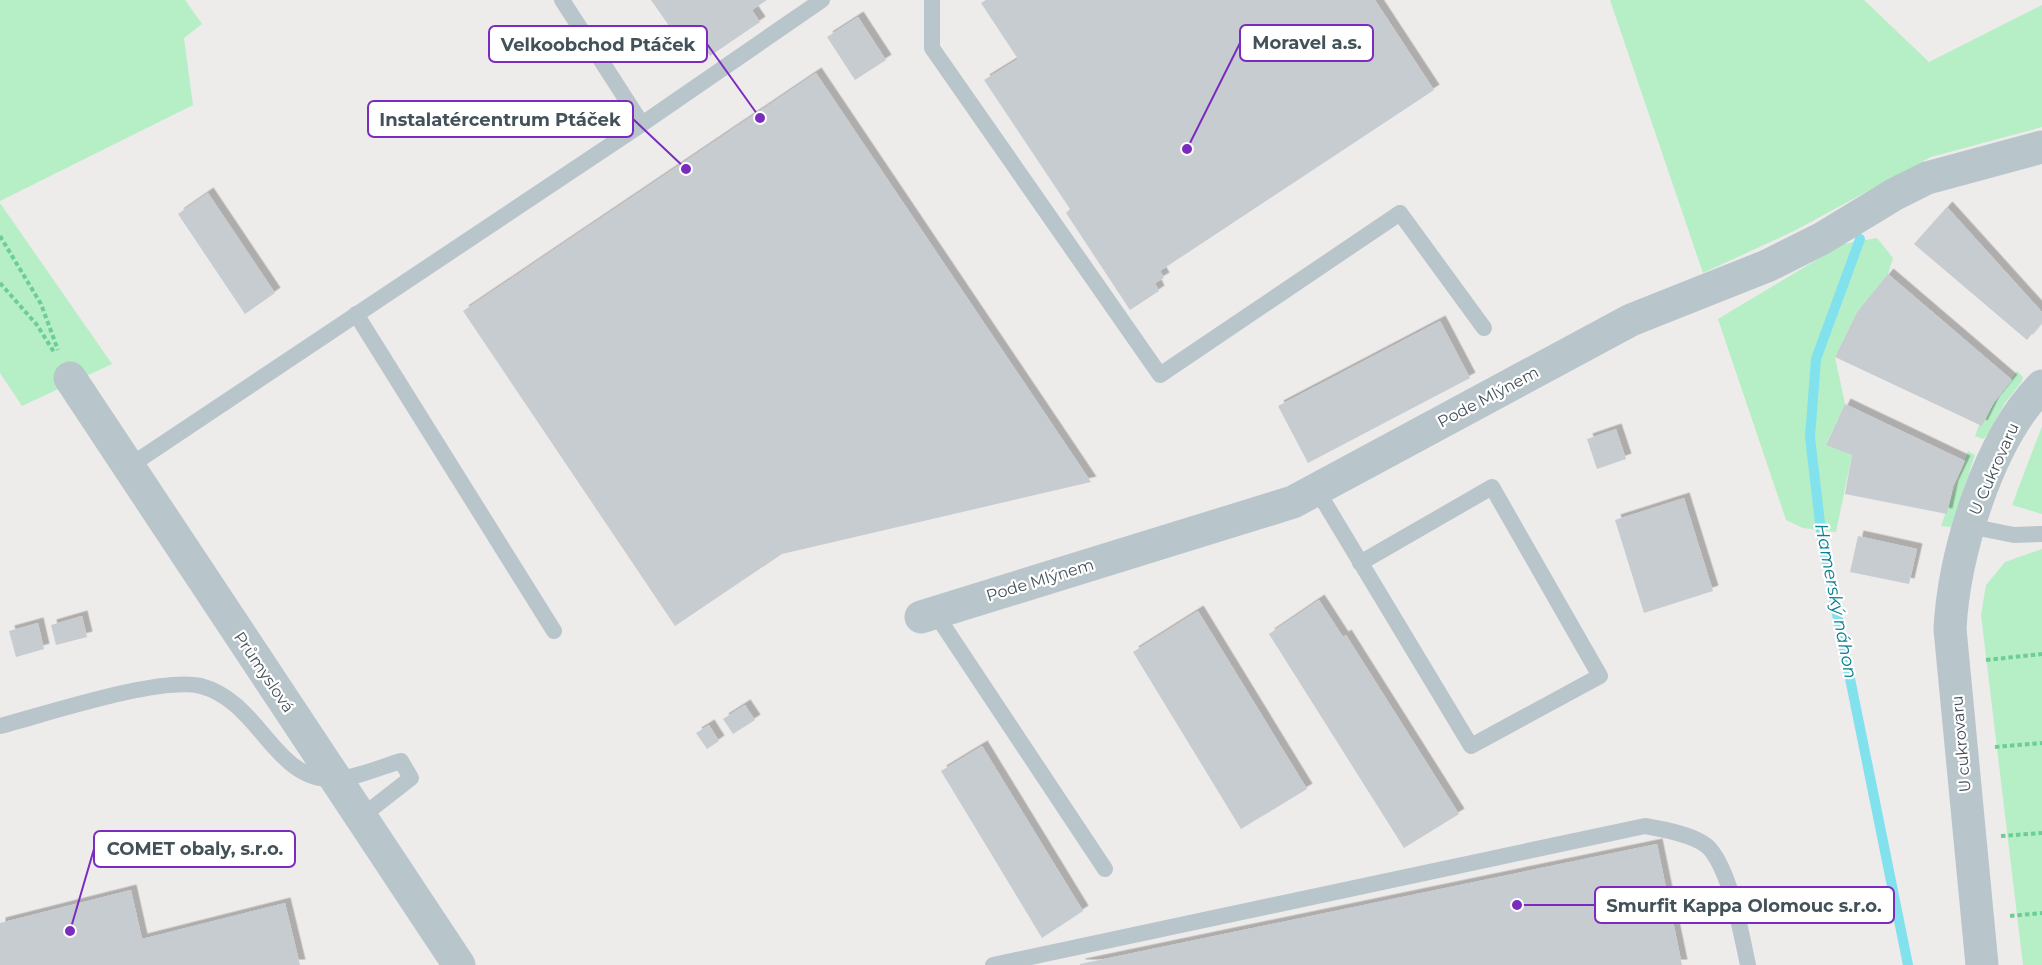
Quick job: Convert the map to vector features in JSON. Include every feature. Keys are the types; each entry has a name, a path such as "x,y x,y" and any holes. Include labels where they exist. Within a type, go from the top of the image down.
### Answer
{"street":[{"name":"Pode Mlýnem","path":"928,615 1293,502 1631,320 1767,266 1821,239 1895,194 1927,178 2042,147"},
{"name":"Průmyslová","path":"70,378 459,965"},
{"name":"U Cukrovaru","path":"1969,526 2003,441 2018,414 2042,386"},
{"name":"U cukrovaru","path":"1969,526 1952,594 1950,629 1982,965"}],"lane":[{"path":"562,0 642,124"},
{"path":"128,468 642,124 822,0"},
{"path":"932,0 932,48 1160,375 1400,213 1484,328"},
{"path":"356,314 554,630"},
{"path":"1317,490 1360,563 1471,746 1600,676 1492,486 1360,563"},
{"path":"1969,526 2014,535 2042,534"},
{"path":"928,615 1105,868"},
{"path":"0,726 153,687 183,684 202,687 236,704 254,721 287,763 299,771 335,779 401,761 411,778 361,818"},
{"path":"993,965 1645,826 1679,833 1710,848 1732,894 1748,965"}],"path":[{"path":"0,236 41,304 70,378"},
{"path":"0,283 38,325 70,378"},
{"path":"1977,661 2042,654"},
{"path":"1985,747 2042,743"},
{"path":"1994,837 2042,833"},
{"path":"2001,917 2042,913"}],"green space":[{"path":"0,0 185,0 202,24 184,38 193,105 0,201"},
{"path":"1610,0 1864,0 1929,62 2042,5 2042,127 1931,157 1794,231 1703,273"},
{"path":"0,203 112,364 22,406 0,373"},
{"path":"1877,238 1893,258 1888,274 1857,312 1835,357 1845,404 1826,444 1852,455 1836,532 1803,528 1786,520 1718,319 1843,244"},
{"path":"2017,371 2023,377 2022,381 2005,403 1987,435 1983,439 1975,436 1979,425"},
{"path":"2042,426 2042,514 2012,505"},
{"path":"1968,451 1975,455 1951,527 1941,526"},
{"path":"2042,549 2042,965 2023,965 1981,615 1986,585 2005,562"}],"building":[{"path":"651,0 767,0 752,10 760,22 710,56 702,44 688,53"},
{"path":"986,0 1375,0 1434,90 1160,271 1164,278 1155,283 1159,291 1130,310 1066,213 1070,209 984,80 1018,59 981,3"},
{"path":"858,17 886,60 855,80 827,37"},
{"path":"816,73 1091,482 782,554 675,626 463,311"},
{"path":"208,193 275,293 245,314 178,214"},
{"path":"1947,207 2042,312 2042,322 2027,340 1914,244"},
{"path":"1888,274 2012,380 1994,402 1982,426 1835,357 1857,312"},
{"path":"1440,321 1470,378 1308,463 1278,406"},
{"path":"1845,404 1965,461 1953,486 1947,514 1845,494 1852,455 1826,445"},
{"path":"1616,429 1626,459 1597,469 1587,439"},
{"path":"1684,498 1713,591 1644,613 1615,520"},
{"path":"1858,536 1917,549 1909,584 1850,572"},
{"path":"1319,600 1343,637 1346,635 1459,814 1404,848 1269,634"},
{"path":"1198,611 1307,789 1241,829 1133,652"},
{"path":"82,616 87,637 56,645 51,625"},
{"path":"38,623 44,649 16,657 9,631"},
{"path":"745,705 755,720 733,734 723,719"},
{"path":"709,725 719,741 707,749 696,733"},
{"path":"982,746 1083,911 1042,938 941,771"},
{"path":"1657,844 1682,965 1080,965 1080,964"},
{"path":"131,890 142,939 285,903 300,965 0,965 0,923"}],"waterway":[{"name":"Hamerský náhon","path":"1860,239 1816,359 1810,437 1822,540 1908,965"}],"place":[{"name":"Velkoobchod Ptáček","path":"760,118"},
{"name":"Moravel a.s.","path":"1187,149"},
{"name":"Instalatércentrum Ptáček","path":"686,169"},
{"name":"Smurfit Kappa Olomouc s.r.o.","path":"1517,905"},
{"name":"COMET obaly, s.r.o.","path":"70,931"}]}
